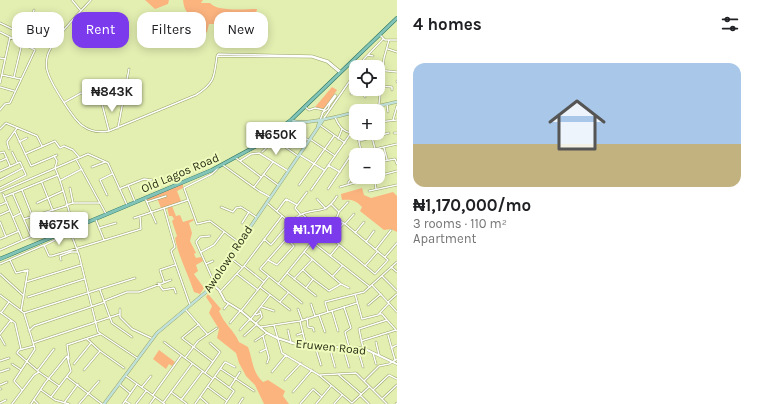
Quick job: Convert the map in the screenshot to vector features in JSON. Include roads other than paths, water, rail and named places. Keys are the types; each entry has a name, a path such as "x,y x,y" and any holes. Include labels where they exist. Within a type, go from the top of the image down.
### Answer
{"main road":[{"name":"Old Lagos Road","path":"0,259 56,234 135,202 146,200 223,165 258,145 292,121 340,72 397,18"},
{"path":"379,104 397,102"},
{"path":"387,104 397,102"},
{"path":"322,120 349,113"},
{"path":"292,121 302,123 349,114"},
{"name":"Awolowo Road","path":"212,282 322,120"},
{"name":"Awolowo Road","path":"310,139 322,120"},
{"name":"Awolowo Road","path":"104,404 157,332 186,310 205,292 299,155"},
{"name":"Awolowo Road","path":"137,359 156,332 205,292"},
{"name":"Awolowo Road","path":"104,404 125,375"}],"street":[{"path":"72,0 81,11"},
{"path":"91,0 53,45 47,58 48,73 65,102 79,123 83,127 95,132 109,131 118,128 206,89 211,84 216,73 218,54 312,56 328,61 340,72"},
{"path":"0,23 27,36 34,10"},
{"path":"0,32 10,37 1,71 2,75 0,83"},
{"path":"380,35 383,39 397,40"},
{"path":"365,60 383,39"},
{"path":"383,60 390,40"},
{"path":"14,77 21,48"},
{"path":"0,110 5,104 10,104 14,92 34,50 31,48"},
{"path":"388,49 397,52"},
{"path":"368,55 373,56"},
{"path":"0,58 5,59"},
{"path":"118,128 129,69"},
{"path":"385,70 397,72"},
{"path":"2,75 21,79"},
{"path":"322,120 349,82"},
{"path":"0,87 14,92"},
{"path":"385,87 392,87 392,90"},
{"path":"65,102 80,93 100,96 109,131"},
{"path":"379,96 379,104"},
{"path":"322,113 328,109 329,104 322,113 322,120"},
{"path":"387,104 388,112"},
{"path":"393,120 397,106"},
{"path":"305,107 308,110 315,108 324,110"},
{"path":"335,117 342,129 349,132"},
{"path":"385,121 397,120"},
{"path":"262,152 292,121"},
{"path":"0,130 6,123 37,136 42,146"},
{"path":"320,125 345,143"},
{"path":"9,149 7,142 17,128"},
{"path":"338,139 342,129"},
{"path":"15,132 31,166 57,154"},
{"path":"287,147 294,138 301,136 310,139 335,156"},
{"path":"299,185 334,136"},
{"path":"311,190 349,137"},
{"path":"19,142 27,138"},
{"path":"275,140 287,147 287,150 299,155 324,171"},
{"path":"361,148 359,141 362,140"},
{"path":"25,154 55,141 60,148 64,146 79,157"},
{"path":"384,148 397,144"},
{"path":"0,152 3,151 10,166"},
{"path":"0,188 26,175 20,162 17,162 12,152"},
{"path":"385,152 387,159 395,159 397,164"},
{"path":"240,161 251,154 259,153 288,171"},
{"path":"0,192 88,154 108,163 127,206"},
{"path":"54,156 57,161 62,164"},
{"path":"0,161 7,158"},
{"path":"236,158 261,177"},
{"path":"328,189 349,158"},
{"path":"76,159 106,214"},
{"path":"57,161 55,168 61,180 66,206 74,227"},
{"path":"0,171 17,162"},
{"path":"92,167 105,162"},
{"path":"254,188 273,162"},
{"path":"223,165 254,188 270,196"},
{"path":"328,165 340,172"},
{"path":"218,167 212,174 184,187 197,224 210,221 238,242"},
{"path":"0,179 23,168"},
{"path":"61,180 82,169"},
{"path":"385,174 397,171"},
{"path":"107,195 100,180 112,174"},
{"path":"263,174 278,185"},
{"path":"4,197 58,175"},
{"path":"119,189 144,178 152,180"},
{"path":"42,182 53,211"},
{"path":"340,187 348,184"},
{"path":"376,184 376,190"},
{"path":"128,185 135,202"},
{"path":"369,191 397,185"},
{"path":"70,188 72,203"},
{"path":"0,250 39,233 22,190"},
{"path":"37,203 49,199 63,191"},
{"path":"304,234 314,226 336,219 344,223 388,260 376,274 314,226 295,208 307,192"},
{"path":"3,194 22,240"},
{"path":"13,194 31,237"},
{"path":"156,223 146,200 166,196"},
{"path":"264,240 271,245 291,223 302,215 326,209 332,205 337,196"},
{"path":"277,211 286,199 297,205"},
{"path":"317,199 326,209"},
{"path":"134,218 188,200"},
{"path":"0,205 7,202"},
{"path":"266,202 312,242 381,294 397,312"},
{"path":"336,219 339,212 348,202"},
{"path":"24,219 53,211 72,203 100,203"},
{"path":"332,205 339,212"},
{"path":"221,207 233,212 240,208 256,217"},
{"path":"164,208 173,240 174,248 171,251 190,305"},
{"path":"0,215 10,211"},
{"path":"0,264 55,241 56,234 49,212"},
{"path":"242,223 249,212"},
{"path":"13,217 21,213"},
{"path":"331,238 354,214"},
{"path":"45,245 50,256 76,249 141,229 140,216"},
{"path":"220,292 243,267 283,216"},
{"path":"96,218 104,240"},
{"path":"0,222 6,237"},
{"path":"355,233 364,222"},
{"path":"99,228 116,223"},
{"path":"296,228 260,269 302,303"},
{"path":"69,229 81,265 100,334 137,359"},
{"path":"376,249 391,230"},
{"path":"366,242 374,231"},
{"path":"0,239 19,232"},
{"path":"201,252 214,245 224,232"},
{"path":"210,236 196,239 212,282"},
{"path":"268,260 277,265 285,257 294,246 287,239"},
{"path":"278,284 312,242"},
{"path":"385,257 397,243"},
{"path":"330,256 339,245"},
{"path":"365,266 378,251"},
{"path":"61,260 60,256 70,252 77,252"},
{"path":"304,252 312,260 349,288"},
{"path":"229,257 264,282"},
{"path":"10,260 16,273 28,270 21,311"},
{"path":"295,280 312,260"},
{"path":"206,264 213,261"},
{"path":"328,312 325,302 364,292 397,262"},
{"path":"26,282 81,265"},
{"path":"164,282 160,270 176,265"},
{"path":"333,276 342,266"},
{"path":"391,267 397,272"},
{"path":"303,270 329,291 342,284"},
{"path":"287,273 316,296"},
{"path":"0,274 24,296"},
{"path":"237,274 258,290"},
{"path":"379,314 397,293 382,276"},
{"path":"230,323 268,277"},
{"path":"24,313 135,278"},
{"path":"28,297 84,279"},
{"path":"306,288 314,279"},
{"path":"29,331 34,326 92,307 127,292 139,292 158,283 171,280"},
{"name":"Eruwen Road","path":"212,282 228,304 241,311 261,327 267,334 291,343 307,346 363,348 397,364"},
{"path":"158,283 163,290 174,288 176,293"},
{"path":"260,287 290,310"},
{"path":"100,289 113,325 132,337"},
{"path":"280,302 289,293"},
{"path":"355,294 362,320 382,314"},
{"path":"368,305 381,294"},
{"path":"0,295 24,313 34,346 35,352 14,382 22,390"},
{"path":"240,330 262,307 270,295"},
{"path":"9,302 0,312 15,323 21,349"},
{"path":"261,327 301,320 357,303"},
{"path":"224,309 228,304"},
{"path":"311,304 315,316"},
{"path":"262,307 274,311"},
{"path":"344,307 351,328 344,332 349,347"},
{"path":"298,309 307,346"},
{"path":"120,310 120,317 132,328 151,338"},
{"path":"186,310 207,334"},
{"path":"332,311 338,331"},
{"path":"361,341 397,331 382,314 382,311"},
{"path":"244,336 262,317 260,312 256,315"},
{"path":"33,343 109,316 120,314"},
{"path":"319,315 325,332"},
{"path":"307,318 308,327 313,328 314,331"},
{"path":"5,345 0,335 11,320"},
{"path":"363,348 359,328 387,320"},
{"path":"199,324 182,337 213,362"},
{"path":"274,325 281,352 319,375 352,404 360,394 369,387"},
{"path":"185,358 193,347 207,334 217,328"},
{"path":"288,330 291,343"},
{"path":"297,335 303,333"},
{"path":"69,359 66,346 100,334"},
{"path":"255,341 267,334"},
{"path":"364,381 380,366 396,359 388,334"},
{"path":"263,336 269,358 267,363"},
{"path":"87,339 100,351 124,368"},
{"path":"74,364 91,342"},
{"path":"164,342 213,379"},
{"path":"376,342 379,355"},
{"path":"205,373 220,351 210,343"},
{"path":"392,348 397,345"},
{"path":"34,346 21,349 17,353 59,386"},
{"path":"315,346 321,365"},
{"path":"329,346 335,367"},
{"path":"343,347 349,366"},
{"path":"357,347 363,367"},
{"path":"12,404 54,349"},
{"path":"260,352 266,349"},
{"path":"84,370 100,351"},
{"path":"372,352 376,364"},
{"path":"272,372 286,355"},
{"path":"31,404 66,356 71,370 51,397"},
{"path":"153,395 182,356"},
{"path":"0,360 9,358"},
{"path":"195,404 226,362 235,367"},
{"path":"285,380 300,363"},
{"path":"12,364 21,370"},
{"path":"125,375 164,403 192,364"},
{"path":"0,372 9,369"},
{"path":"221,369 254,391"},
{"path":"293,392 312,370"},
{"path":"181,400 203,372"},
{"path":"230,387 240,372"},
{"path":"319,375 356,373 388,404"},
{"path":"339,374 369,404"},
{"path":"373,390 389,375 397,379"},
{"path":"142,388 151,376"},
{"path":"67,377 104,404"},
{"path":"215,377 234,391 225,404"},
{"path":"79,404 99,381"},
{"path":"0,385 7,382"},
{"path":"64,403 78,384"},
{"path":"119,384 131,393"},
{"path":"123,404 138,384"},
{"path":"382,399 397,385"},
{"path":"316,404 331,386"},
{"path":"208,387 227,401"},
{"path":"300,404 313,389 322,397"},
{"path":"41,390 51,397 69,404"},
{"path":"136,404 146,391"},
{"path":"171,392 187,404"},
{"path":"334,404 342,395"},
{"path":"150,404 155,397"},
{"path":"200,397 208,404"},
{"path":"239,404 243,398"},
{"path":"0,404 6,400"},
{"path":"34,400 38,404"},
{"path":"125,401 130,404"}]}
